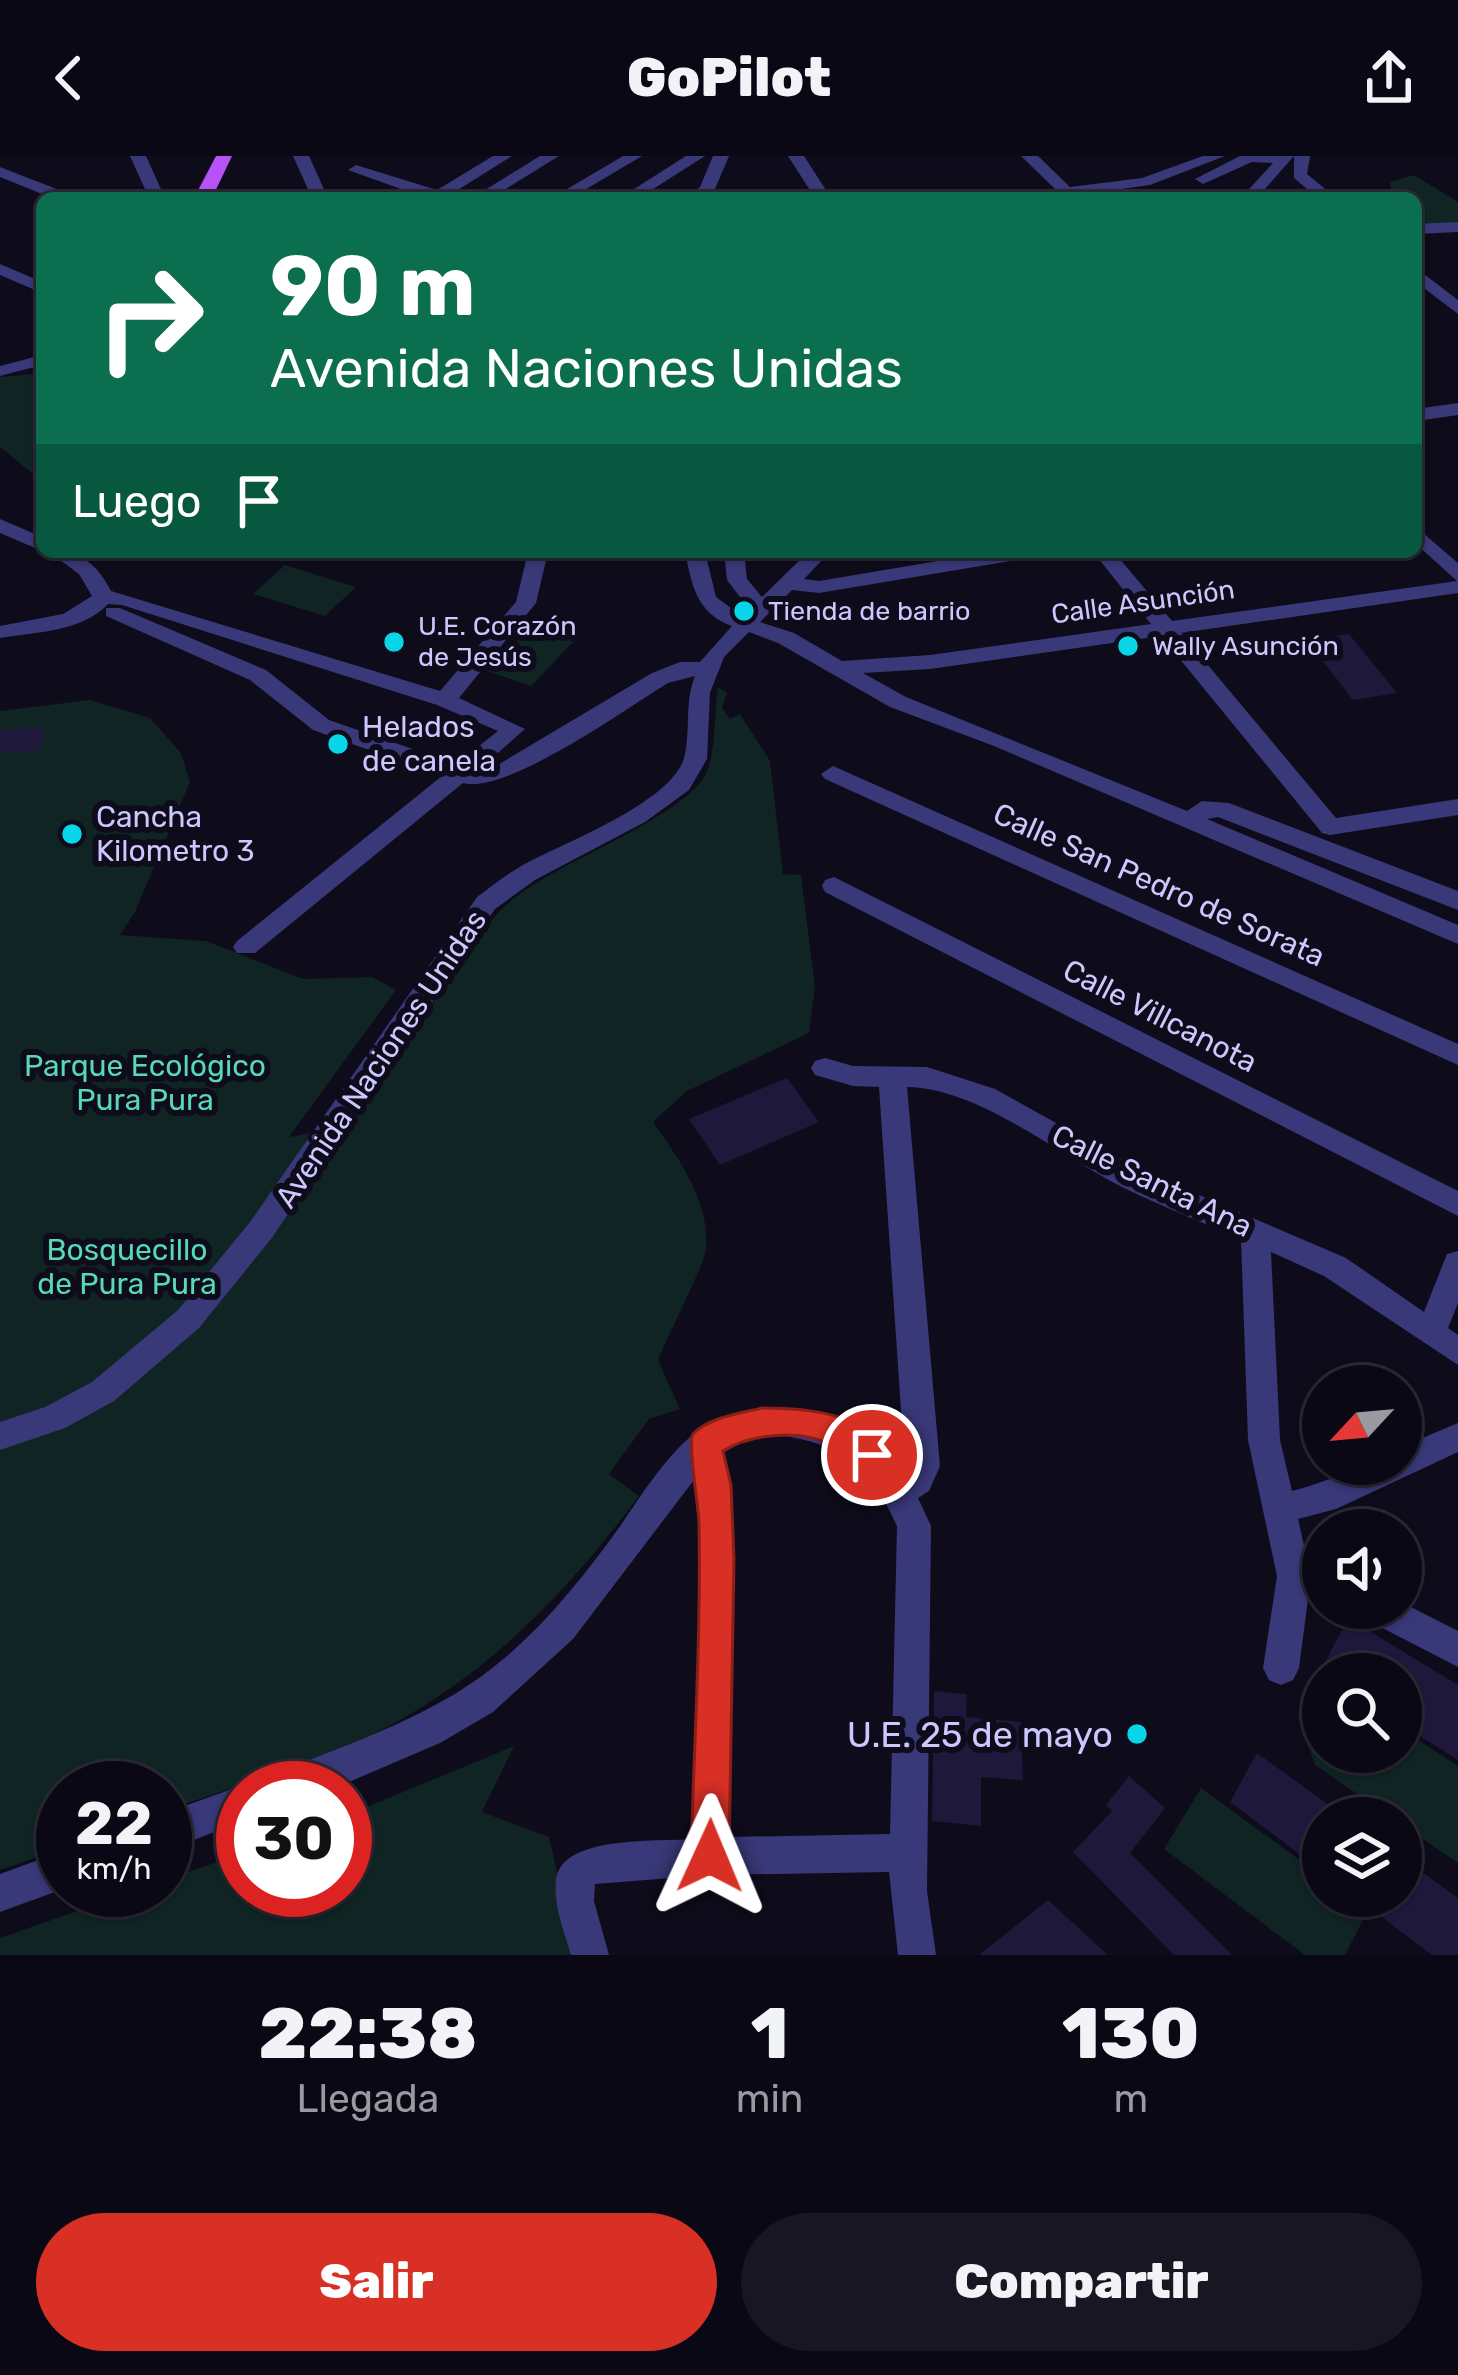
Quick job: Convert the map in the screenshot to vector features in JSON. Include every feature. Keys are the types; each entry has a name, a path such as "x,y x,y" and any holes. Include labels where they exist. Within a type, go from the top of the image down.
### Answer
{"main road":[{"path":"206,192 224,156"}],"street":[{"path":"138,156 154,192"},
{"path":"301,156 317,192"},
{"path":"444,192 504,156"},
{"path":"490,192 551,156"},
{"path":"571,192 634,156"},
{"path":"638,192 697,156"},
{"path":"701,192 712,181 721,156"},
{"path":"796,156 820,192"},
{"path":"1029,156 1067,192"},
{"path":"1088,192 1191,169 1217,156"},
{"path":"1302,156 1299,175 1320,192"},
{"path":"1146,192 1210,176 1250,157 1286,158"},
{"path":"1255,192 1286,158"},
{"path":"1191,169 1210,176"},
{"path":"356,170 421,192"},
{"path":"0,172 51,192"},
{"path":"1422,229 1458,227"},
{"path":"0,269 36,287"},
{"path":"1422,278 1455,304"},
{"path":"0,295 36,291"},
{"path":"0,359 36,357"},
{"path":"0,370 36,359"},
{"path":"1422,414 1458,409"},
{"path":"1,526 36,542"},
{"path":"1422,539 1458,575"},
{"path":"74,558 90,558"},
{"path":"445,700 526,603 537,558"},
{"path":"696,558 706,599 726,617 756,618"},
{"path":"734,558 736,580 756,618 898,702 1458,935"},
{"path":"82,561 101,601 258,674 321,725 460,774 487,777 503,772 660,678 680,669 707,669 714,655 814,558"},
{"path":"790,584 819,587 992,558"},
{"path":"1108,558 1330,827 1458,806"},
{"name":"Calle Asunción","path":"836,668 930,662 1458,587"},
{"path":"0,632 59,620 101,601 124,599 445,700 514,729 246,947"},
{"name":"Avenida Naciones Unidas","path":"0,1436 66,1412 91,1397 165,1341 211,1296 274,1217 486,903 549,860 668,798 690,774 699,738 699,693 707,669"},
{"name":"Calle San Pedro de Sorata","path":"833,775 1458,1055"},
{"path":"1192,821 1202,809 1221,808 1458,901"},
{"name":"Calle Villcanota","path":"834,886 1458,1204"},
{"name":"Calle Santa Ana","path":"825,1068 854,1076 927,1077 970,1090 1132,1179 1335,1267 1458,1352"},
{"path":"892,1076 925,1466 899,1492"},
{"path":"1255,1232 1258,1370 1278,1510 1302,1563"},
{"path":"1432,1330 1458,1263"},
{"path":"352,1761 415,1736 505,1681 556,1634 610,1568 682,1464 705,1444 725,1432 762,1423 803,1422 836,1431 872,1455 899,1492 914,1526 908,1853 917,1955"},
{"path":"1422,1454 1458,1437"},
{"path":"705,1444 715,1485 717,1559 710,1856"},
{"path":"1278,1510 1353,1485"},
{"path":"1282,1668 1302,1602"},
{"path":"1418,1629 1458,1650"},
{"path":"590,1955 575,1901 575,1876 602,1862 908,1853"},
{"path":"0,1893 36,1880"}],"green space":[{"path":"1414,175 1458,202 1458,224 1422,225 1422,192 1376,192 1391,190 1390,182"},
{"path":"36,374 36,476 0,447 0,377"},
{"path":"285,565 356,587 325,616 253,594"},
{"path":"531,626 575,640 531,686 487,671"},
{"path":"718,687 727,693 722,708 730,719 740,714 770,761 783,874 801,875 815,987 809,1033 687,1091 653,1122 698,1197 706,1249 658,1360 680,1409 649,1419 609,1474 639,1496 591,1556 513,1638 454,1686 361,1740 310,1761 216,1761 216,1794 192,1802 192,1761 36,1761 36,1857 0,1870 0,711 90,700 150,718 181,753 190,782 135,912 120,935 206,941 303,979 372,977 396,990 289,1137 344,1127 417,1017 499,912 547,877 673,806 695,788 708,769"},
{"path":"1422,1743 1458,1766 1458,1863 1422,1838 1422,1797 1361,1797 1327,1773 1422,1773"},
{"path":"514,1746 482,1812 549,1837 576,1955 0,1955 0,1938 60,1917 192,1917 192,1871 216,1862 216,1917 372,1917 372,1805"},
{"path":"1201,1788 1302,1862 1302,1917 1364,1917 1345,1955 1305,1955 1164,1849"}],"building":[{"path":"1349,634 1397,693 1353,700 1307,640"},
{"path":"46,727 40,751 0,753 0,730"},
{"path":"787,1078 819,1122 720,1165 689,1119"},
{"path":"1342,1629 1366,1629 1405,1653 1330,1653"},
{"path":"1422,1663 1458,1685 1458,1760 1422,1737"},
{"path":"934,1691 967,1694 966,1717 1021,1722 1023,1780 981,1777 981,1826 932,1821"},
{"path":"1257,1753 1318,1797 1302,1797 1302,1856 1230,1802"},
{"path":"1129,1776 1165,1808 1130,1853 1232,1955 1174,1955 1073,1852 1112,1811 1106,1805"},
{"path":"1422,1872 1458,1898 1458,1955 1432,1955 1382,1917 1422,1917"},
{"path":"1048,1900 1108,1955 979,1955"}],"place":[{"name":"Tienda de barrio","path":"744,611"},
{"name":"U.E. Corazón de Jesús","path":"394,642"},
{"name":"Wally Asunción","path":"1128,646"},
{"name":"Helados de canela","path":"338,744"},
{"name":"Cancha Kilometro 3","path":"72,834"},
{"name":"U.E. 25 de mayo","path":"1137,1734"}],"route":[{"path":"710,1856 717,1559 715,1485 705,1444 725,1432 762,1423 803,1422 836,1431 872,1455"}],"park label":[{"name":"Parque Ecológico Pura Pura","path":"145,1083"},
{"name":"Bosquecillo de Pura Pura","path":"127,1267"}]}
